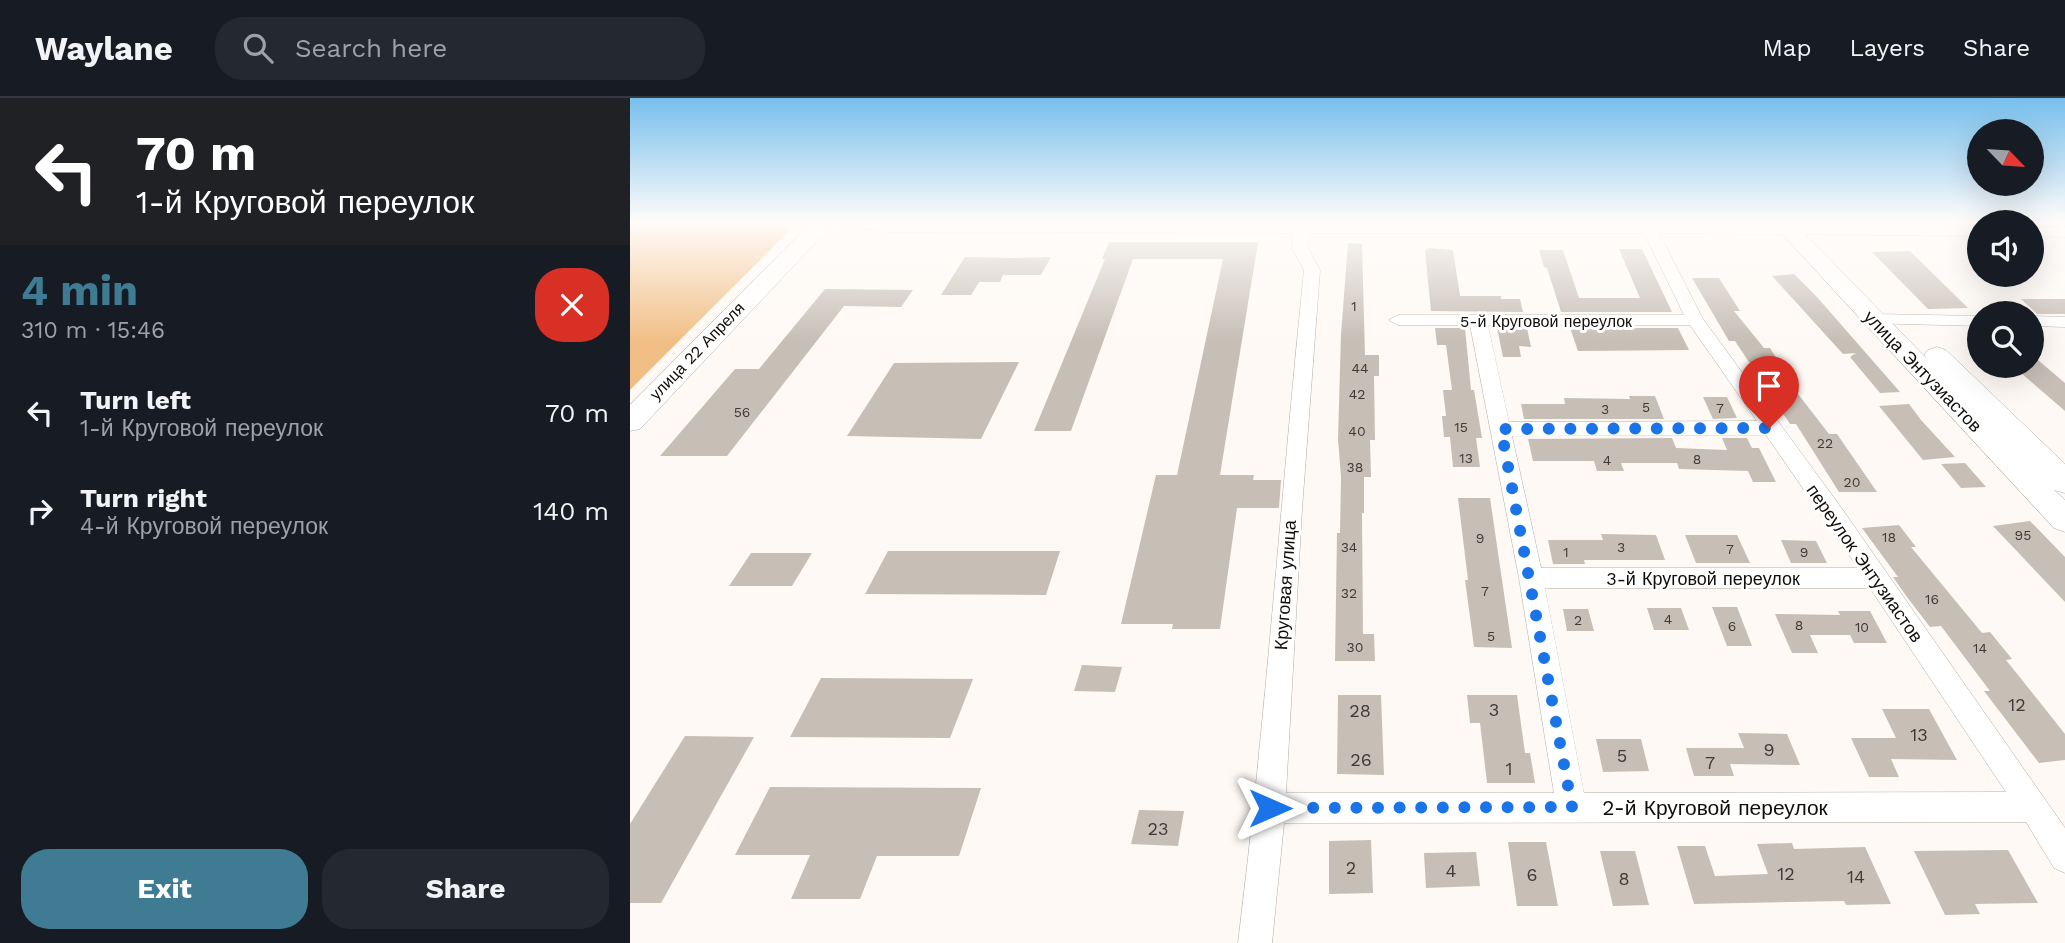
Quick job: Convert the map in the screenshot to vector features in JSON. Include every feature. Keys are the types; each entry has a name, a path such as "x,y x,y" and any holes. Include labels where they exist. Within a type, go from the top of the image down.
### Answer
{"main road":[{"name":"улица 22 Апреля","path":"630,422 784,261"},
{"name":"улица Энтузиастов","path":"1824,261 1874,319 2065,520"},
{"name":"улица Энтузиастов","path":"1834,261 1901,320 2065,482"}],"street":[{"name":"Круговая улица","path":"1255,943 1270,808 1291,509 1312,270 1307,261"},
{"name":"переулок Энтузиастов","path":"1658,261 1769,428 1832,512 2034,807 2065,857"},
{"path":"1874,319 1967,321"},
{"name":"5-й Круговой переулок","path":"1398,320 1695,320"},
{"path":"1478,321 1531,578 1572,807"},
{"path":"2044,321 2065,322"},
{"path":"1501,429 1769,428"},
{"name":"3-й Круговой переулок","path":"1531,578 1876,578"},
{"name":"2-й Круговой переулок","path":"1270,808 2034,807"}],"shaded area":[{"path":"630,261 759,261 630,390"}],"building":[{"path":"962,261 1049,261 1041,275 1003,275 1000,282 979,282 971,295 941,295"},
{"path":"1104,261 1132,261 1071,431 1034,431"},
{"path":"1222,261 1255,261 1220,475 1254,475 1253,480 1281,480 1279,508 1237,508 1220,629 1172,629 1173,624 1121,624 1156,475 1177,475"},
{"path":"1347,261 1362,261 1365,355 1379,355 1379,376 1374,376 1375,440 1370,440 1371,477 1364,477 1362,513 1363,634 1374,634 1375,661 1335,661 1337,533 1340,533 1341,477 1338,439"},
{"path":"1426,261 1455,261 1460,296 1520,299 1523,312 1431,311"},
{"path":"1542,261 1567,261 1579,298 1640,298 1624,261 1648,261 1672,312 1561,312"},
{"path":"1881,261 1921,261 1967,308 1928,309"},
{"path":"1794,274 1900,392 1880,393 1850,357 1856,353 1843,354 1772,276"},
{"path":"1692,278 1719,278 1740,311 1734,311 1764,348 1770,348 1791,385 1829,434 1837,434 1877,492 1839,492 1796,424 1790,424 1735,341 1729,341"},
{"path":"825,289 913,290 901,307 844,306 727,456 660,456 735,369 759,369"},
{"path":"2021,299 2065,299 2065,314 2044,314 2044,301"},
{"path":"1435,328 1465,328 1471,390 1474,390 1482,438 1476,438 1480,467 1453,467 1450,437 1444,437 1442,416 1446,416 1443,390 1452,390 1446,345 1437,345"},
{"path":"1497,328 1527,328 1531,347 1519,346 1521,357 1503,357"},
{"path":"1570,328 1678,328 1689,350 1578,351"},
{"path":"1019,362 981,439 847,436 894,363"},
{"path":"2044,365 2065,383 2065,411 2027,378 2044,378"},
{"path":"1629,396 1655,396 1664,419 1524,419 1521,404 1565,404 1564,398 1630,399"},
{"path":"1703,397 1727,397 1737,418 1713,419"},
{"path":"1909,404 1955,457 1923,460 1879,406"},
{"path":"1672,438 1676,448 1727,450 1722,438 1747,438 1752,448 1759,448 1776,482 1753,482 1748,471 1679,469 1677,463 1621,463 1624,471 1597,471 1594,461 1533,461 1528,439"},
{"path":"1965,463 1986,487 1961,488 1941,464"},
{"path":"1458,498 1490,498 1512,648 1474,647"},
{"path":"2030,521 2065,557 2065,602 1993,526"},
{"path":"1899,525 1916,547 1911,547 1982,633 1990,632 2012,659 2006,660 2065,734 2065,760 2039,763 1984,691 1990,691 1941,626 1930,627 1907,597 1893,577 1898,577 1862,528"},
{"path":"1601,534 1656,535 1665,560 1584,560 1585,564 1553,564 1548,540 1603,540"},
{"path":"1685,535 1737,535 1750,563 1696,563"},
{"path":"1781,540 1816,541 1827,563 1791,563"},
{"path":"888,551 1060,551 1046,595 865,594"},
{"path":"751,553 812,553 792,586 729,586"},
{"path":"1712,607 1737,607 1752,646 1727,646"},
{"path":"1647,608 1681,608 1689,630 1654,630"},
{"path":"1563,609 1588,609 1594,631 1567,631"},
{"path":"1838,611 1870,611 1887,643 1854,643 1850,635 1810,635 1818,653 1792,653 1775,614 1840,615"},
{"path":"1082,665 1122,667 1115,692 1074,691"},
{"path":"821,678 973,679 950,738 790,737"},
{"path":"1338,695 1381,695 1384,775 1337,774"},
{"path":"1467,695 1517,695 1525,753 1530,753 1535,783 1487,783 1480,723 1470,723"},
{"path":"1882,709 1929,709 1957,760 1891,759 1899,777 1869,777 1851,738 1896,738"},
{"path":"1738,733 1787,734 1800,765 1730,764 1734,776 1694,776 1686,748 1744,748"},
{"path":"685,736 754,737 661,903 630,903 630,824"},
{"path":"1596,739 1641,739 1649,771 1603,772"},
{"path":"770,787 981,788 959,856 877,856 860,899 791,899 810,855 735,855"},
{"path":"1139,810 1184,811 1178,846 1131,844"},
{"path":"1371,840 1373,893 1329,894 1329,841"},
{"path":"1508,842 1546,842 1558,906 1517,906"},
{"path":"1792,843 1794,849 1865,847 1891,904 1846,905 1844,901 1694,904 1677,846 1705,846 1715,876 1768,874 1757,844"},
{"path":"2008,850 2038,903 1975,904 1980,914 1945,915 1914,851"},
{"path":"1600,851 1635,851 1649,905 1613,906"},
{"path":"1476,852 1480,886 1426,888 1424,853"}],"route":[{"path":"1270,808 1572,807 1501,429 1769,428"}]}
